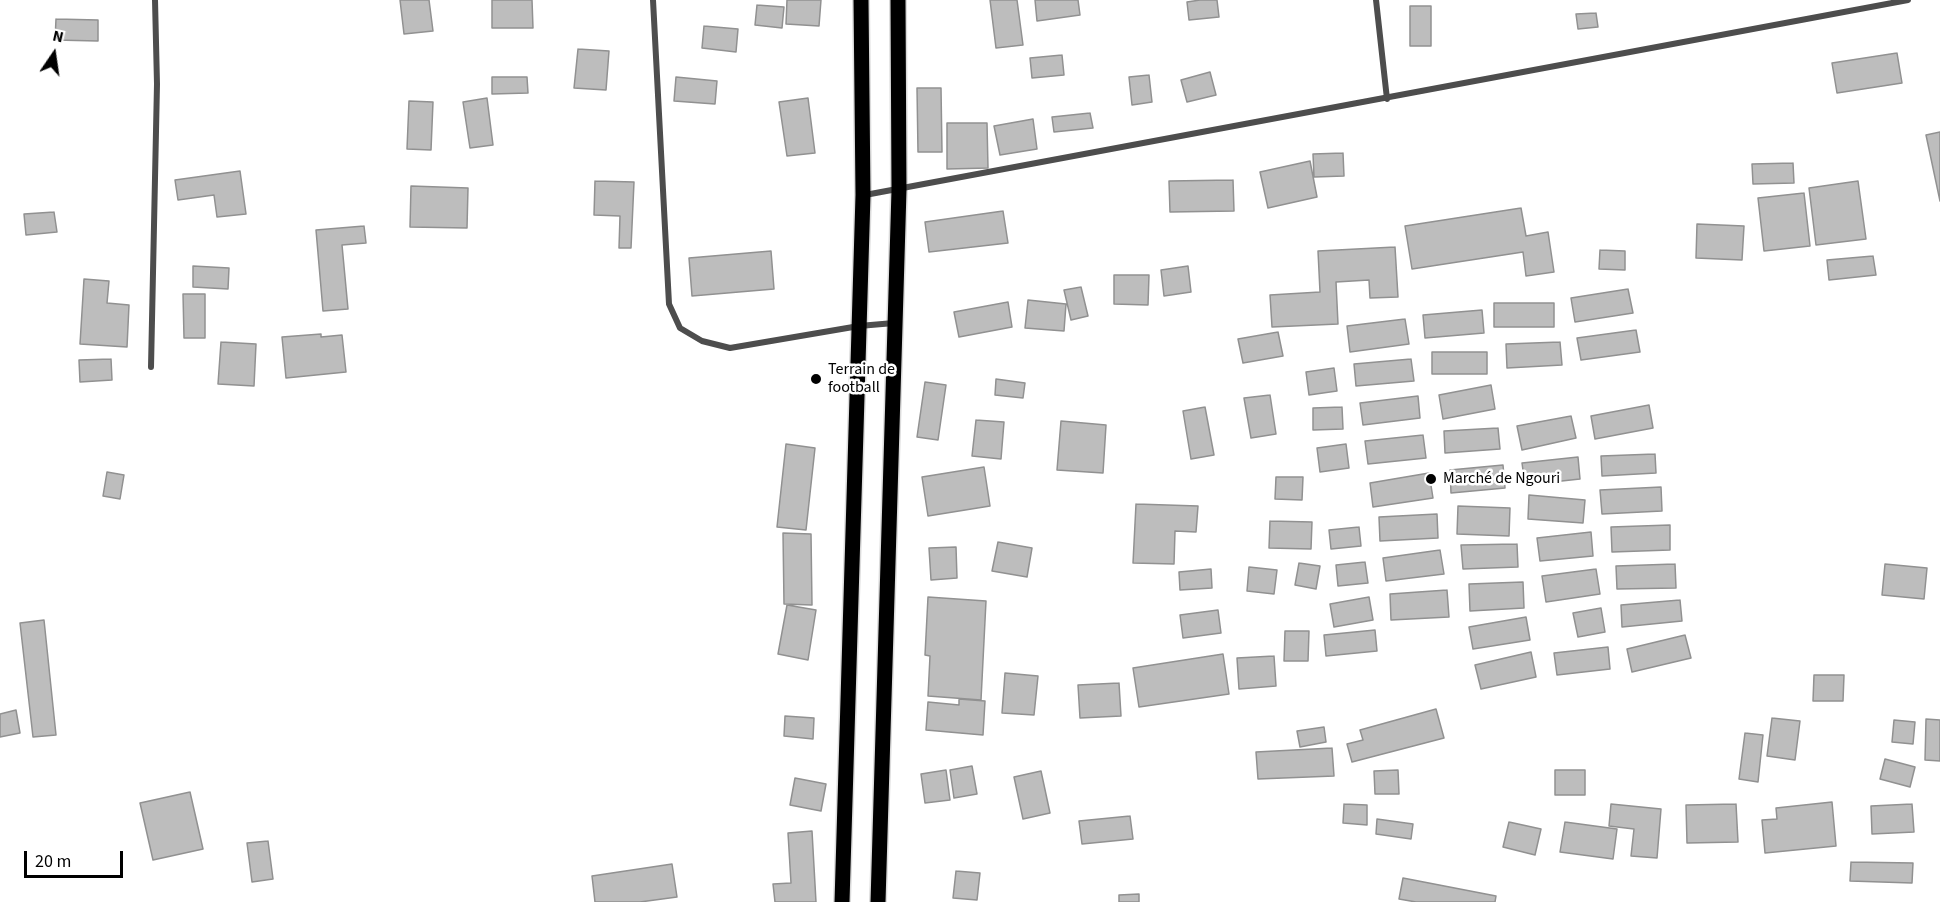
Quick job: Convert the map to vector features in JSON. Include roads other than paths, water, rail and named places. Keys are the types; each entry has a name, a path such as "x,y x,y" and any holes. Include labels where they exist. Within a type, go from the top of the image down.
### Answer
{"main road":[{"path":"842,902 863,195 861,0"},
{"path":"878,902 899,190 898,0"}],"street":[{"path":"150,367 157,84 155,0"},
{"path":"653,0 669,304 680,328 702,341 730,348 859,326 895,323"},
{"path":"1376,0 1386,99"},
{"path":"863,195 1908,0"}],"place":[{"name":"Terrain de football","path":"816,379"},
{"name":"Marché de Ngouri","path":"1431,479"}]}
